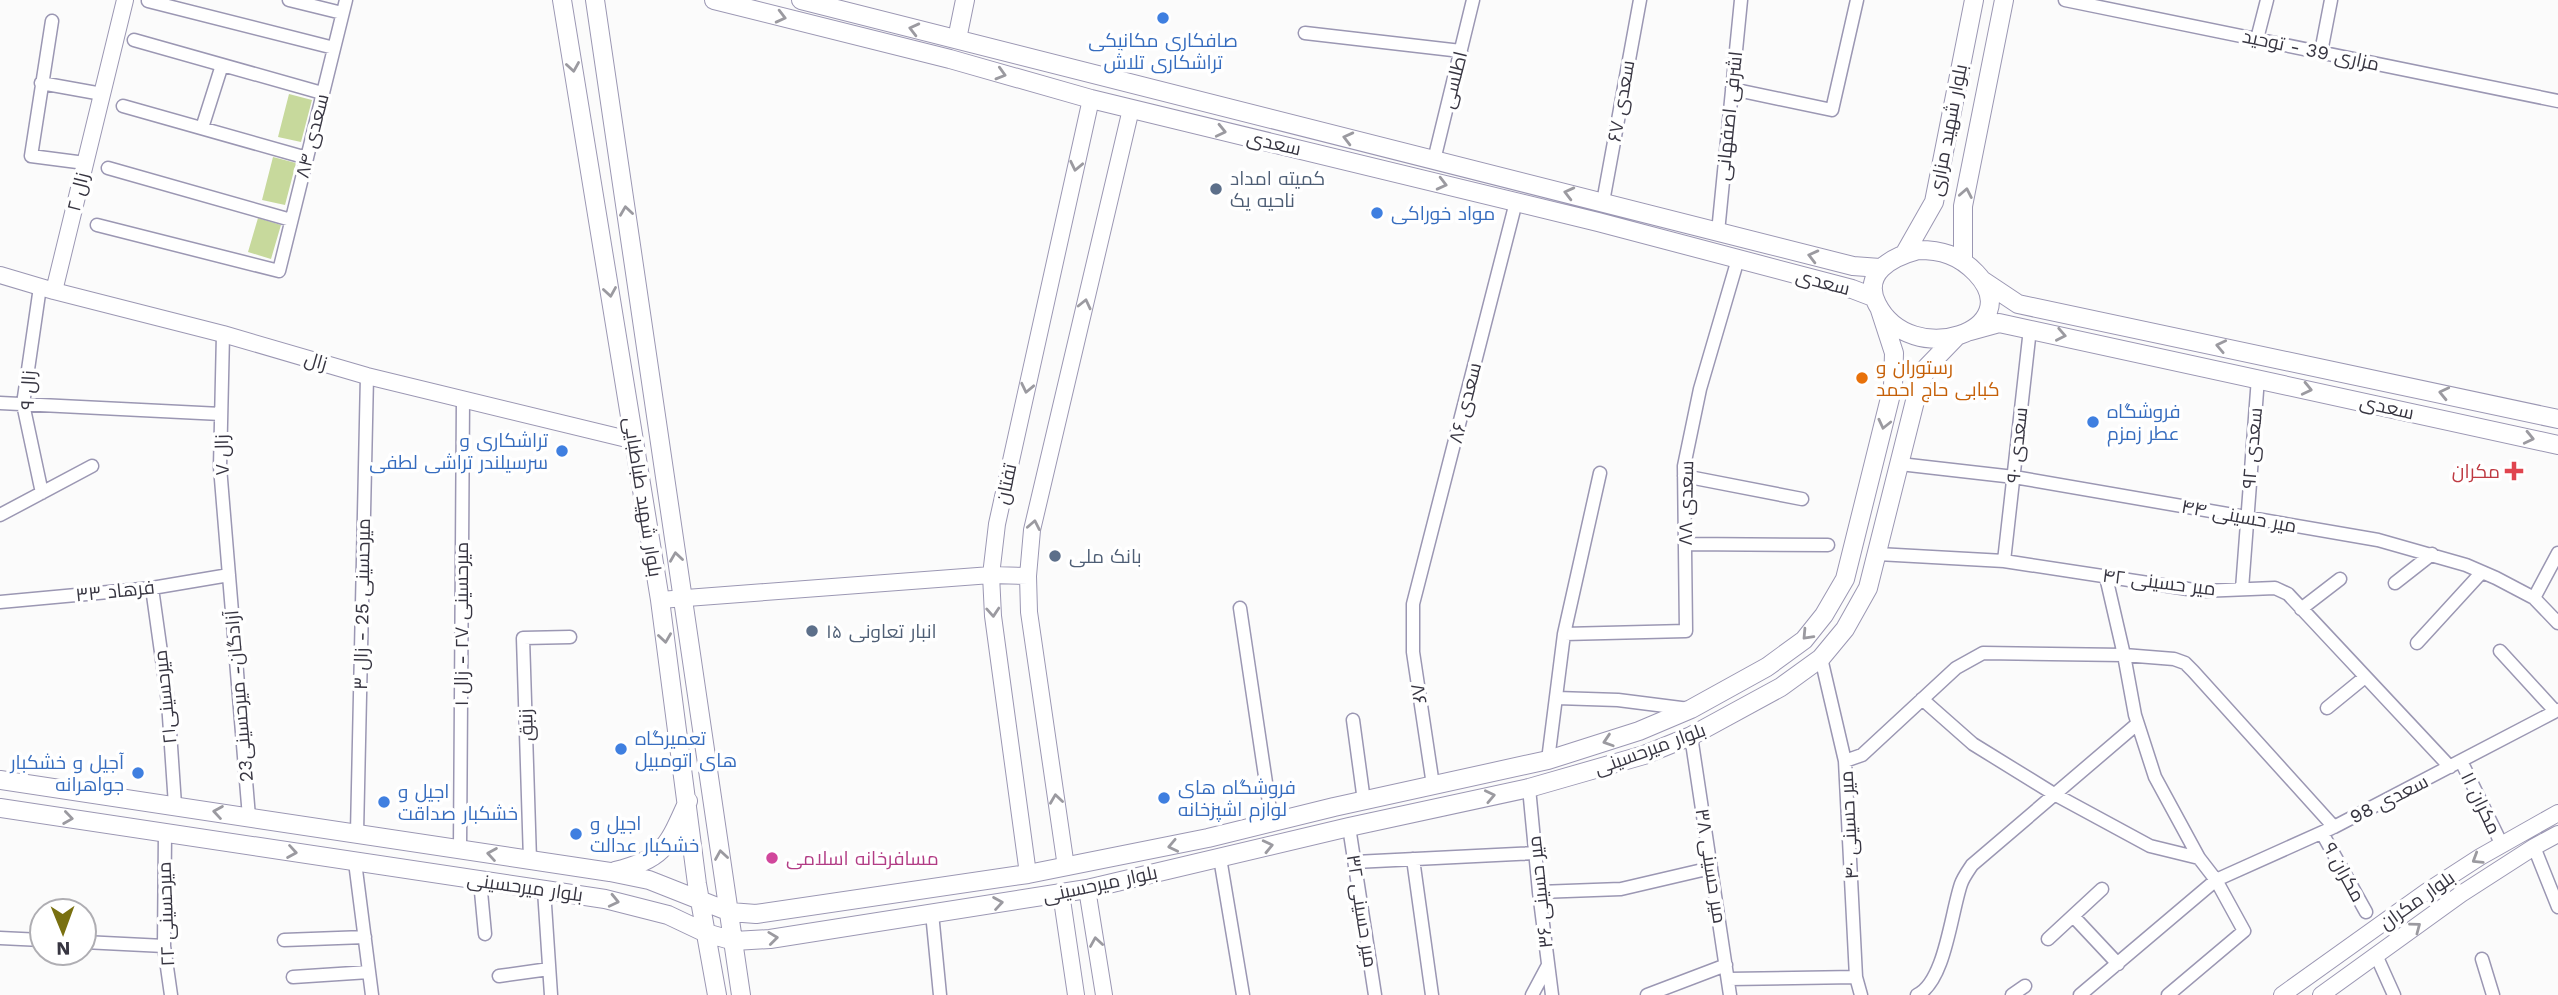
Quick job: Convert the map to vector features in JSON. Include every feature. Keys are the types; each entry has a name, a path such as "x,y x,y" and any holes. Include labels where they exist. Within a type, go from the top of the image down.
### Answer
{"main road":[{"name":"بلوار شهید طباطبایی","path":"562,0 660,600 701,900 717,995"},
{"name":"بلوار شهید طباطبایی","path":"595,0 741,995"},
{"name":"سعدی","path":"714,0 950,59 1091,99 1738,259 1877,304"},
{"name":"سعدی","path":"802,0 1718,232 1853,265 1880,268"},
{"path":"957,39 965,0"},
{"name":"بلوار شهید مزاری","path":"1905,253 1934,202 1974,0"},
{"name":"بلوار شهید مزاری","path":"1963,261 1963,206 2004,0"},
{"path":"1917,250 1941,251 1963,261 1982,279 1989,293 1990,309 1982,322 1964,334 1945,340 1921,338 1899,329 1877,304 1873,281 1880,268 1892,258 1917,250"},
{"name":"سعدی","path":"1982,279 2018,304 2558,419"},
{"name":"بلوار میرحسینی","path":"1,784 175,805 610,872 649,880 730,912 756,914 1066,867 1209,838 1548,760 1639,731 1691,709 1767,667 1804,640 1824,615 1845,579 1893,386 1894,353 1877,304"},
{"name":"سعدی","path":"1964,334 1998,323 2558,445"},
{"name":"بلوار میرحسینی","path":"0,808 605,899 668,915 706,933 734,941 770,939 1087,888 1529,788 1644,755 1691,737 1781,687 1821,658 1845,629 1868,588 1917,393 1927,368 1964,334"},
{"path":"610,872 641,865 653,858 672,836 688,800"},
{"path":"647,909 657,899 655,885 649,880"},
{"path":"887,894 893,919"}],"street":[{"name":"زال ۲","path":"47,289 85,163 125,0"},
{"path":"289,0 344,6"},
{"name":"اطلسی","path":"1434,160 1474,0"},
{"name":"سعدی ۶۷","path":"1603,202 1640,0"},
{"name":"اشرفی اصفهانی","path":"1718,232 1741,0"},
{"path":"1732,89 1832,110 1857,0"},
{"name":"مزاری 39 - توحید","path":"2065,0 2558,101"},
{"path":"2258,39 2267,0"},
{"path":"2321,52 2331,0"},
{"path":"148,1 334,48"},
{"name":"سعدی ۸۴","path":"97,225 279,271 344,6"},
{"path":"52,21 31,156 85,163"},
{"path":"1305,33 1461,51"},
{"path":"134,40 323,93"},
{"path":"202,128 222,65"},
{"path":"41,83 102,94"},
{"name":"تفتان","path":"1028,874 993,616 991,575 997,524 1091,99"},
{"path":"123,106 307,158"},
{"name":"تفتان","path":"1066,867 1029,612 1028,576 1032,530 1131,109"},
{"path":"108,168 291,220"},
{"name":"سعدی ۸۶","path":"1413,604 1516,202"},
{"name":"سعدی ۸۸","path":"1564,634 1686,631 1684,466 1700,389 1738,259"},
{"name":"زال","path":"0,275 223,334 368,376 635,441"},
{"name":"زال ۹","path":"42,493 23,404 47,289"},
{"name":"سعدی ۹۰","path":"2004,561 2030,329"},
{"name":"زال ۷","path":"223,334 220,467 229,575"},
{"name":"میرحسینی 25 - زال ۳","path":"357,833 368,376"},
{"name":"سعدی ۹۲","path":"2242,589 2258,378"},
{"name":"میرحسینی ۲۷ - زال ۱","path":"460,849 463,399"},
{"path":"0,403 222,414"},
{"name":"میر حسینی ۴۴","path":"1900,464 2014,477 2378,540 2432,554 2482,572 2534,598 2558,623"},
{"path":"0,515 92,466"},
{"path":"1548,760 1564,634 1600,474"},
{"path":"1684,476 1801,499"},
{"path":"1685,544 1828,545"},
{"name":"میر حسینی ۴۲","path":"1878,554 2004,561 2201,591 2275,588 2288,594 2365,677 2455,764"},
{"path":"2395,583 2432,554"},
{"path":"2534,598 2557,558"},
{"path":"2417,643 2482,572"},
{"name":"فرهاد ۳۳","path":"0,602 152,588 229,575"},
{"name":"آزادگان- میرحسینی23","path":"229,575 249,817"},
{"path":"660,600 991,575 1028,576"},
{"path":"2106,577 2137,724 2155,777 2199,858 2216,880 2244,931 2168,995"},
{"path":"2301,609 2340,579"},
{"name":"میرحسینی۲۱","path":"152,588 168,702 175,805"},
{"name":"۸۶","path":"1413,604 1413,652 1433,785"},
{"path":"1240,608 1272,822"},
{"name":"زنبق","path":"530,860 523,638 570,637"},
{"path":"2500,651 2556,710"},
{"name":"مکران ۹","path":"1846,761 1862,755 1956,668 1983,653 2124,655 2174,659 2185,663 2328,830 2366,912"},
{"name":"میر حسینی ۴۰","path":"1821,658 1846,761 1856,977 1860,995"},
{"path":"2327,708 2365,677"},
{"path":"1557,698 1618,700 1691,709"},
{"path":"1922,699 1973,744 2054,794 2150,846 2199,858"},
{"name":"سعدی 98","path":"2080,995 2216,880 2328,830 2556,710"},
{"path":"1353,720 1364,801"},
{"path":"1917,995 1926,991 1939,966 1962,882 1972,865 2137,724"},
{"name":"میر حسینی ۳۸","path":"1691,737 1730,995"},
{"name":"مکران ۱۱","path":"2455,764 2502,845"},
{"name":"میر حسینی ۳۶","path":"1529,788 1552,995"},
{"name":"بلوار مکران","path":"2282,995 2426,892 2558,813"},
{"name":"میر حسینی ۳۲","path":"1349,827 1375,995"},
{"name":"میرحسینی ۲۲","path":"164,833 164,946 171,995"},
{"name":"بلوار مکران","path":"2321,995 2460,894 2534,846 2558,834"},
{"path":"2534,846 2558,907"},
{"path":"1355,862 1535,853"},
{"path":"1220,858 1243,995"},
{"path":"1413,859 1432,995"},
{"path":"355,862 372,995"},
{"path":"1539,892 1621,889 1711,868"},
{"path":"480,881 485,934"},
{"path":"1087,888 1104,995"},
{"path":"2048,939 2102,889"},
{"path":"544,890 551,995"},
{"path":"1061,893 1076,995"},
{"path":"932,913 940,995"},
{"path":"2073,916 2118,964"},
{"path":"285,940 365,937"},
{"path":"0,938 28,939"},
{"path":"98,943 164,946"},
{"path":"2376,956 2393,995"},
{"path":"2482,959 2493,995"},
{"path":"1532,995 1548,965"},
{"path":"1647,995 1726,965"},
{"path":"499,976 549,969"},
{"path":"293,977 369,972"},
{"path":"1728,979 1856,977"},
{"path":"2012,995 2025,986"}],"green space":[{"path":"289,94 312,100 301,142 278,137"},
{"path":"273,157 296,163 285,205 262,200"},
{"path":"258,218 281,225 271,259 248,252"}],"place":[{"name":"صافکاری مکانیکی تراشکاری تلاش","path":"1163,18"},
{"name":"کمیته امداد ناحیه یک","path":"1216,189"},
{"name":"مواد خوراکی","path":"1377,213"},
{"name":"رستوران و کبابی حاج احمد","path":"1862,378"},
{"name":"فروشگاه عطر زمزم","path":"2093,422"},
{"name":"تراشکاری و سرسیلندر تراشی لطفی","path":"562,451"},
{"name":"مکران","path":"2514,471"},
{"name":"بانک ملی","path":"1055,556"},
{"name":"انبار تعاونی ۱۵","path":"812,631"},
{"name":"تعمیرگاه های اتومبیل","path":"621,749"},
{"name":"آجیل و خشکبار جواهرانه","path":"138,773"},
{"name":"فروشگاه های لوازم اشپزخانه","path":"1164,798"},
{"name":"اجیل و خشکبار صداقت","path":"384,802"},
{"name":"اجیل و خشکبار عدالت","path":"576,834"},
{"name":"مسافرخانه اسلامی","path":"772,858"}]}
